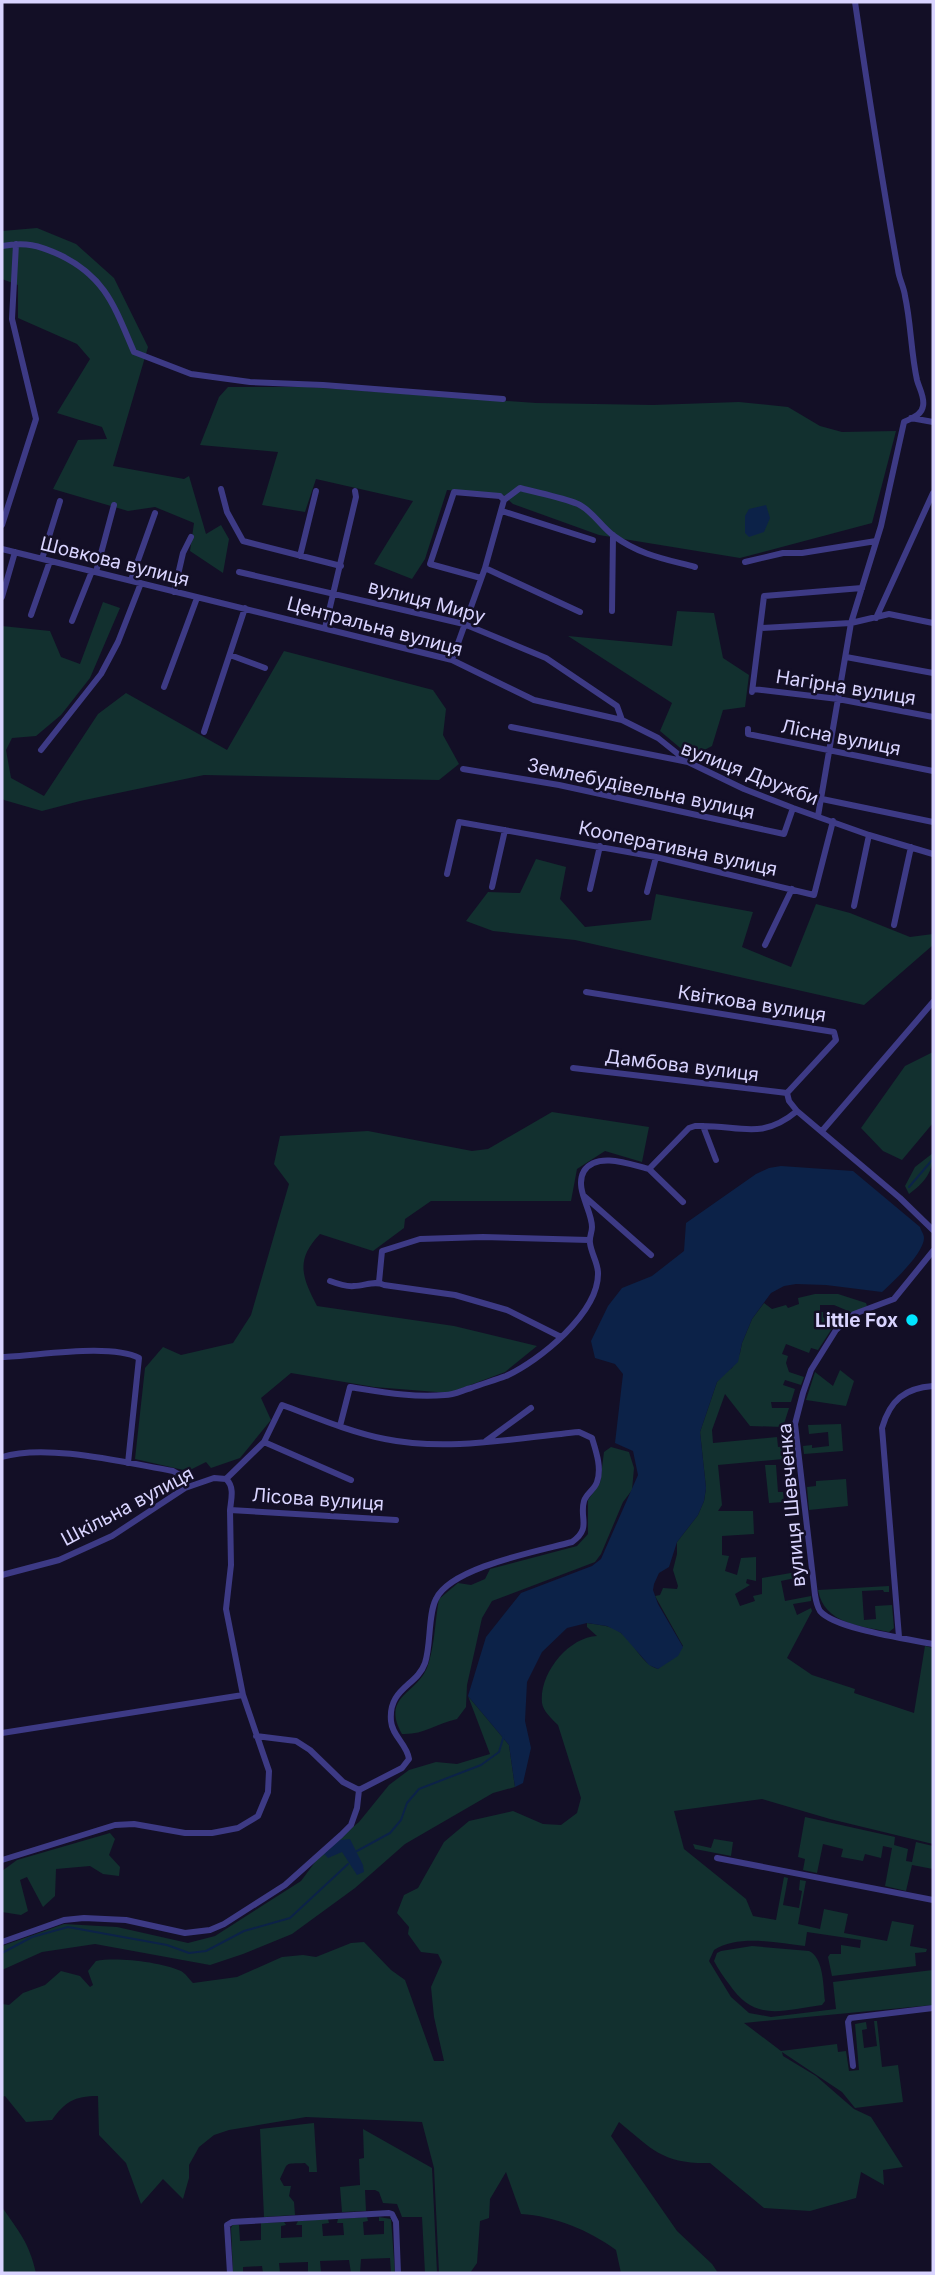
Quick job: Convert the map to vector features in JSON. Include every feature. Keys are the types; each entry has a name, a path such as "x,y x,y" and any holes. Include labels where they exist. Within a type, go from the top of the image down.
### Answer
{"street":[{"path":"818,816 851,623 876,541 903,427 905,422 920,414 923,409 905,294 888,223 885,185 855,2"},
{"path":"2,525 36,419 12,319 16,244"},
{"path":"2,246 39,245 80,264 100,283 114,305 134,352 191,374 250,382 503,399"},
{"path":"911,418 933,422"},
{"path":"452,660 485,568 504,500 520,488 578,504 590,512 613,536 648,556 658,556 695,567"},
{"path":"221,489 227,512 243,541 341,566"},
{"path":"300,556 316,491"},
{"path":"326,628 356,497 355,491"},
{"path":"481,578 430,564 454,492 500,496 504,500"},
{"path":"876,619 933,493"},
{"path":"42,559 60,501"},
{"path":"72,621 94,571 114,505"},
{"path":"502,511 593,540"},
{"path":"131,580 155,513"},
{"path":"612,611 613,536"},
{"path":"174,592 183,553 191,537"},
{"path":"745,562 783,552 802,553 876,541"},
{"name":"Шовкова вулиця","path":"2,549 221,603"},
{"path":"2,597 15,552"},
{"path":"31,615 50,561"},
{"path":"485,568 580,612"},
{"name":"вулиця Миру","path":"239,572 464,624 546,658 617,706 622,720"},
{"path":"41,750 100,674 118,642 141,583"},
{"path":"862,589 764,596 761,628 851,623 890,614 933,622"},
{"path":"164,687 197,598"},
{"name":"Центральна вулиця","path":"221,603 452,660 534,700 622,720"},
{"path":"204,732 245,608"},
{"name":"Нагірна вулиця","path":"761,628 752,690 838,698 933,717"},
{"path":"230,655 265,668"},
{"path":"846,657 933,673"},
{"path":"622,720 658,738 688,762"},
{"name":"вулиця Дружби","path":"511,727 688,762 744,789 793,808 933,854"},
{"name":"Лісна вулиця","path":"748,729 748,734 933,771"},
{"name":"Землебудівельна вулиця","path":"463,769 559,785 784,834 793,808"},
{"path":"821,799 933,822"},
{"name":"Кооперативна вулиця","path":"447,874 459,822 656,857 812,895 815,894 833,821"},
{"path":"492,887 505,830"},
{"path":"854,906 869,835"},
{"path":"590,889 600,846"},
{"path":"894,925 911,847"},
{"path":"647,892 656,857"},
{"path":"765,945 792,889"},
{"name":"Квіткова вулиця","path":"586,992 834,1032 836,1040 787,1093"},
{"path":"822,1131 933,1002"},
{"name":"Дамбова вулиця","path":"573,1068 787,1093"},
{"path":"787,1093 797,1111 900,1198 933,1230"},
{"path":"649,1170 689,1129 702,1126 761,1130 776,1126 797,1111"},
{"path":"702,1126 716,1160"},
{"path":"340,1426 350,1387 409,1396 448,1395 508,1375 580,1320 595,1293 598,1275 589,1240 593,1230 590,1213 581,1180 585,1170 594,1163 611,1160 649,1170 683,1202"},
{"path":"583,1195 651,1255"},
{"path":"379,1282 382,1251 420,1239 484,1237 589,1240"},
{"name":"вулиця Шевченка","path":"933,1251 894,1299 854,1314 836,1330 811,1370 795,1424 817,1606 825,1615 839,1623 933,1644"},
{"path":"330,1281 356,1286 379,1282 384,1285 455,1295 507,1310 561,1337"},
{"path":"2,1357 72,1352 127,1352 139,1358 128,1463"},
{"path":"899,1637 882,1427 890,1408 901,1396 910,1389 933,1385"},
{"path":"230,1510 232,1490 226,1479 264,1442 282,1405 384,1439 423,1444 484,1442 579,1432 592,1438 597,1455 597,1483 584,1501 584,1526 580,1536 572,1542 460,1575 436,1598 424,1665 395,1697 391,1709 391,1724 408,1751 409,1759 402,1768 359,1790"},
{"path":"484,1442 531,1408"},
{"path":"264,1442 351,1480"},
{"path":"2,1457 13,1454 79,1454 173,1471 180,1475 185,1488"},
{"name":"Шкільна вулиця","path":"2,1575 59,1560 112,1536 185,1488 214,1478 226,1479"},
{"name":"Лісова вулиця","path":"2,1860 115,1825 134,1824 185,1833 212,1833 238,1828 258,1816 268,1792 269,1771 243,1695 226,1609 231,1565 230,1510 396,1520"},
{"path":"2,1733 243,1695"},
{"path":"256,1736 296,1741 310,1750 343,1782 359,1790"},
{"path":"2,1942 64,1920 84,1918 126,1920 185,1933 197,1933 217,1927 285,1885 341,1835 351,1825 359,1790"},
{"path":"717,1858 933,1900"},
{"path":"853,2066 848,2022 850,2018 933,2008"},
{"path":"230,2273 227,2225 232,2222 389,2213 396,2222 398,2273"}],"green space":[{"path":"37,228 76,244 114,278 148,347 113,466 184,479 189,476 206,534 221,525 229,539 223,573 190,551 194,523 155,507 128,511 53,489 78,440 107,439 102,427 57,413 90,359 77,344 18,318 18,285 2,279 2,231"},
{"path":"228,387 308,387 536,403 653,405 739,402 788,407 820,426 842,432 896,431 872,523 740,558 599,535 513,504 502,494 447,490 425,559 412,579 374,564 413,501 316,479 305,512 262,505 278,452 200,445 219,397"},
{"path":"103,602 120,608 90,678 61,715 36,736 12,738 6,750 11,778 44,796 98,714 126,693 227,750 284,651 433,690 446,709 443,735 459,764 439,780 204,775 42,811 4,800 2,626 50,631 61,657 80,664"},
{"path":"677,611 714,613 723,658 749,675 745,707 723,710 712,746 691,757 660,731 672,703 568,636 672,646"},
{"path":"536,859 566,867 560,899 585,927 651,920 656,894 753,912 742,947 791,967 816,904 850,913 910,937 933,934 933,945 864,1005 575,940 493,931 466,921 488,892 520,893"},
{"path":"933,1052 933,1123 902,1160 883,1151 861,1128 905,1066"},
{"path":"552,1112 649,1127 642,1162 605,1151 577,1169 571,1201 431,1201 405,1219 404,1228 373,1251 320,1234 312,1243 304,1261 305,1277 317,1306 454,1326 537,1346 505,1372 449,1393 374,1387 291,1373 261,1398 271,1420 240,1458 211,1468 206,1462 188,1471 135,1459 145,1368 163,1347 181,1355 233,1343 251,1315 289,1184 274,1164 280,1136 368,1131 472,1151 488,1149"},
{"path":"933,1153 927,1176 909,1194 905,1186 915,1167"},
{"path":"815,1294 838,1294 866,1303 867,1306 853,1313 834,1305 820,1305 820,1312 823,1312 823,1317 833,1327 818,1350 811,1348 809,1353 786,1344 782,1354 788,1356 786,1363 789,1372 804,1377 801,1385 785,1380 783,1385 795,1389 791,1402 771,1402 772,1408 789,1408 783,1427 750,1426 725,1394 712,1430 713,1443 777,1437 778,1447 793,1445 794,1458 718,1465 722,1505 718,1511 753,1511 754,1534 722,1536 722,1555 729,1556 725,1571 737,1575 741,1558 756,1557 756,1581 747,1579 746,1583 750,1585 735,1594 740,1606 755,1601 753,1596 762,1594 762,1578 808,1570 809,1575 781,1581 785,1601 811,1596 811,1601 793,1604 797,1615 811,1608 812,1611 787,1658 812,1675 855,1689 854,1693 914,1713 925,1646 933,1648 933,1844 762,1799 674,1811 684,1849 746,1899 753,1916 776,1920 784,1877 788,1878 783,1905 799,1908 802,1891 799,1890 800,1880 806,1881 798,1924 820,1929 824,1909 848,1914 844,1933 887,1941 892,1921 914,1925 910,1946 927,1949 926,1952 915,1953 916,1966 832,1976 828,1957 830,1954 841,1954 841,1945 860,1948 861,1940 807,1932 805,1946 758,1941 735,1942 714,1950 709,1961 731,1997 749,2013 771,2017 836,2009 833,1982 933,1970 933,2005 744,2023 781,2051 837,2044 838,2052 846,2051 849,2071 859,2070 855,2024 866,2022 867,2029 862,2030 864,2048 877,2046 874,2021 877,2021 882,2067 898,2065 903,2102 855,2108 842,2092 782,2052 783,2056 816,2076 854,2109 871,2117 903,2167 883,2170 884,2185 861,2172 856,2198 810,2211 764,2208 710,2163 670,2158 650,2148 619,2122 611,2136 677,2231 718,2273 621,2273 616,2250 594,2236 558,2221 521,2214 506,2172 490,2199 489,2218 480,2221 477,2263 470,2273 439,2273 434,2168 422,2122 306,2117 229,2130 214,2135 199,2147 189,2165 189,2178 183,2199 163,2179 141,2204 126,2163 99,2135 98,2096 71,2101 52,2120 26,2122 5,2096 2,2097 2,2004 9,2005 23,1993 45,1985 61,1971 80,1976 90,1987 93,1985 88,1971 96,1961 127,1960 162,1965 181,1971 193,1983 237,1977 282,1957 316,1957 351,1943 364,1942 391,1970 405,1980 434,2061 444,2061 434,2017 431,1987 442,1962 438,1954 421,1952 408,1934 409,1927 397,1913 404,1895 418,1888 444,1842 469,1821 513,1811 543,1824 561,1825 577,1813 581,1798 558,1725 542,1703 545,1680 567,1650 586,1638 597,1636 587,1627 587,1623 617,1630 642,1658 658,1669 683,1646 655,1596 660,1595 663,1588 677,1589 673,1570 677,1542 698,1515 704,1501 706,1488 700,1432 717,1382 732,1368 752,1319 764,1303 772,1309 786,1305 788,1308 799,1304 798,1298"},
{"path":"840,1370 854,1381 846,1406 806,1400 815,1372 833,1386"},
{"path":"841,1424 843,1451 804,1454 803,1446 829,1446 828,1432 809,1434 808,1425"},
{"path":"611,1447 629,1452 634,1468 632,1490 623,1502 601,1554 595,1562 492,1601 482,1618 467,1685 466,1707 457,1719 423,1731 402,1734 396,1721 398,1703 417,1683 428,1665 439,1599 458,1583 471,1585 485,1579 490,1569 577,1546 588,1534 588,1500 600,1483 604,1452"},
{"path":"765,1465 776,1465 778,1492 783,1492 784,1502 769,1503"},
{"path":"846,1479 848,1506 809,1510 807,1487 816,1486 816,1481"},
{"path":"889,1586 889,1592 862,1591 864,1620 876,1619 875,1606 892,1605 894,1628 889,1632 845,1622 836,1617 822,1601 818,1590"},
{"path":"468,1696 509,1745 515,1787 493,1793 405,1844 355,1888 292,1934 210,1965 95,1944 42,1952 2,1970 2,1946 64,1924 117,1927 188,1943 215,1936 301,1881 321,1854 359,1822 389,1785 409,1770 436,1762 457,1764 490,1754"},
{"path":"805,1817 895,1837 894,1845 908,1849 906,1861 912,1862 916,1842 933,1846 933,1869 912,1865 906,1891 885,1886 892,1848 883,1846 881,1858 865,1854 863,1861 841,1857 843,1849 823,1844 817,1873 803,1870 805,1859 798,1857"},
{"path":"110,1833 115,1839 109,1855 120,1867 119,1876 103,1874 90,1866 56,1869 55,1896 43,1907 27,1877 20,1880 28,1911 21,1915 2,1912 2,1871 17,1860"},
{"path":"714,1839 733,1842 731,1856 695,1849 693,1844 711,1848"},
{"path":"752,1946 809,1951 814,1955 822,1973 825,2001 822,2005 770,2011 759,2009 739,1996 714,1961 717,1953 721,1951"},
{"path":"314,2123 317,2172 309,2172 305,2163 290,2164 286,2166 280,2179 284,2186 291,2186 289,2196 294,2202 295,2215 264,2217 260,2129"},
{"path":"363,2129 432,2168 437,2273 425,2273 422,2217 402,2217 397,2204 383,2203 379,2192 375,2190 365,2190 366,2211 342,2212 340,2187 360,2185 359,2159 364,2158"},
{"path":"2,2207 27,2245 36,2273 2,2273"},
{"path":"367,2217 368,2221 363,2222 364,2235 384,2234 384,2221 379,2221 379,2217 391,2219 395,2273 391,2273 390,2258 361,2259 360,2273 351,2273 349,2260 320,2261 321,2272 308,2273 308,2262 279,2263 280,2273 263,2273 262,2266 243,2267 243,2273 233,2273 233,2224 239,2225 240,2241 261,2240 261,2223 284,2222 286,2225 281,2226 281,2238 302,2237 302,2225 296,2225 298,2221 328,2219 329,2223 322,2224 323,2236 344,2235 343,2223 337,2223 338,2219"}],"water":[{"path":"766,505 770,518 764,532 749,537 745,533 745,516 749,509"},
{"path":"781,1166 853,1171 920,1227 924,1237 923,1244 907,1267 882,1292 796,1284 784,1286 771,1293 752,1319 738,1362 717,1382 700,1432 706,1488 704,1501 698,1515 677,1542 669,1567 659,1573 654,1584 653,1590 658,1604 683,1647 678,1656 658,1669 649,1665 621,1633 607,1626 587,1623 567,1628 542,1652 527,1682 525,1721 531,1748 523,1783 515,1787 509,1745 468,1696 486,1637 521,1593 592,1566 601,1559 638,1475 633,1451 615,1443 623,1374 615,1364 595,1358 591,1341 608,1306 622,1288 652,1276 684,1251 686,1223 756,1174"},
{"path":"350,1839 363,1865 364,1872 357,1875 342,1852 328,1858 324,1854 339,1840"}],"waterway":[{"path":"909,1187 933,1159"},
{"path":"357,1851 390,1833 401,1820 407,1803 419,1789 481,1765 499,1752 504,1735"},
{"path":"2,1953 32,1937 68,1927 167,1945 189,1953 206,1951 244,1931 290,1918 348,1864"}],"place":[{"name":"Little Fox","path":"912,1320"}]}
